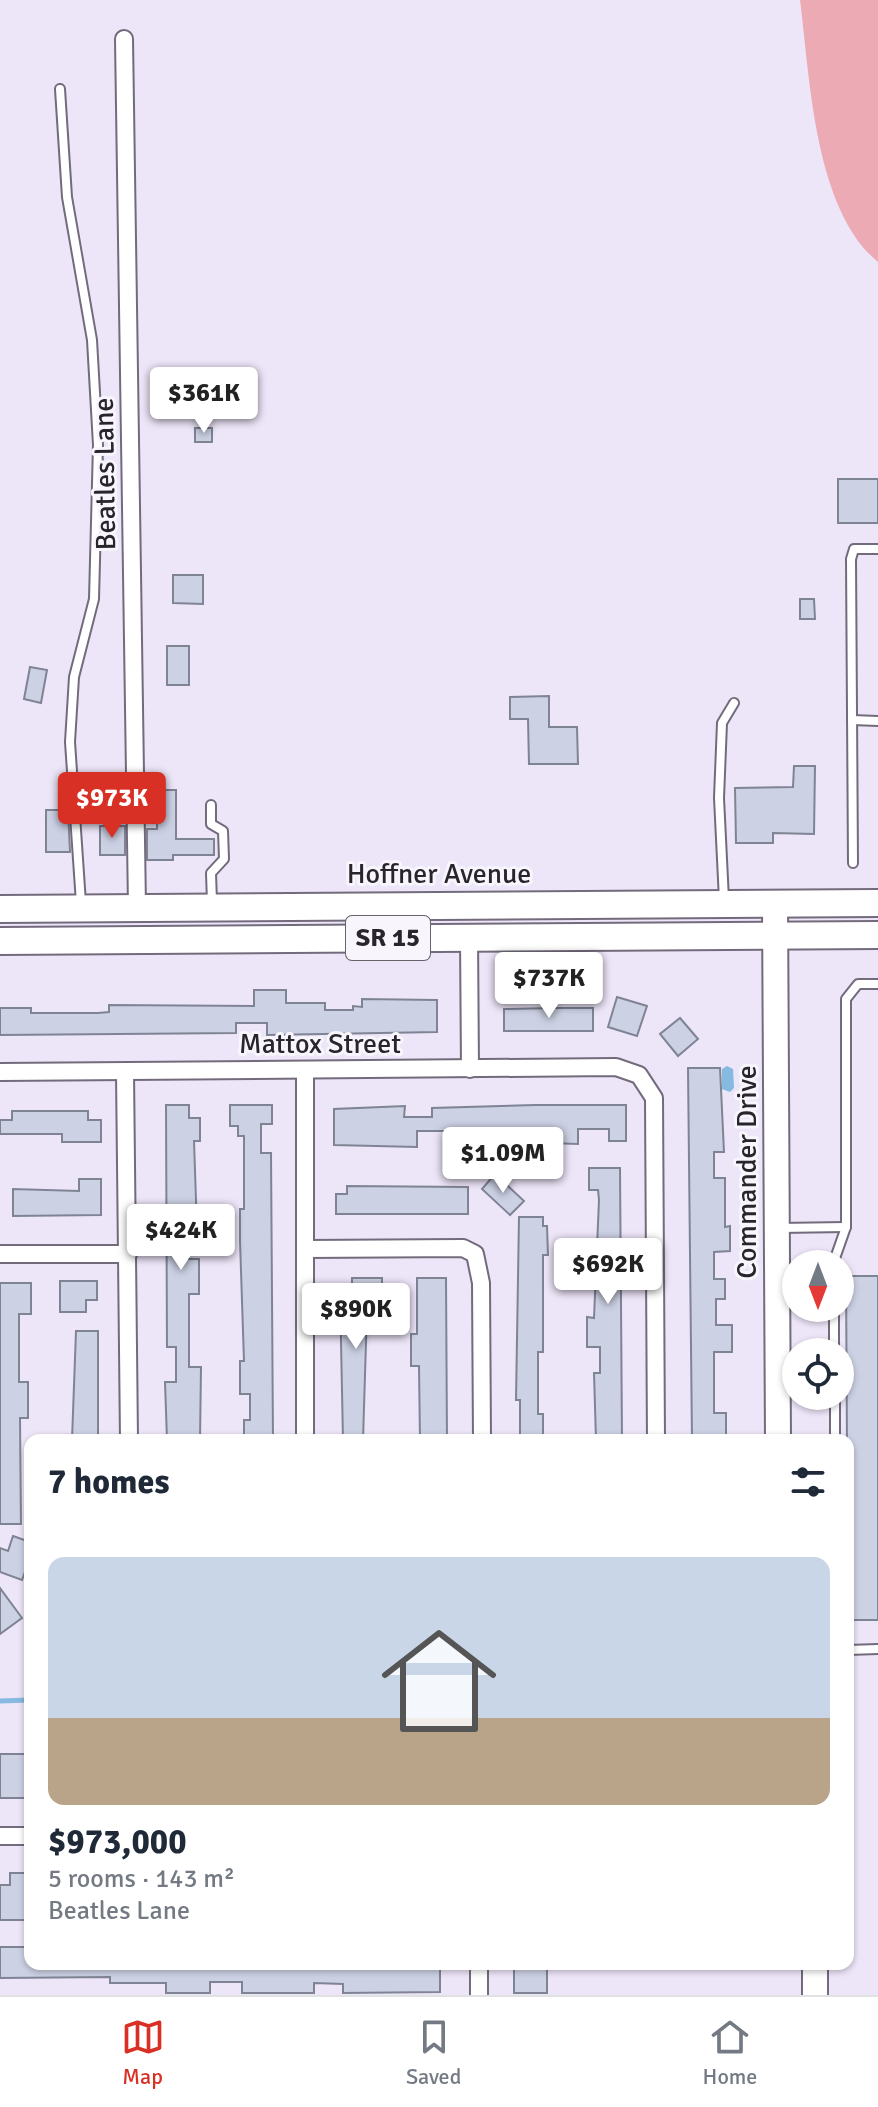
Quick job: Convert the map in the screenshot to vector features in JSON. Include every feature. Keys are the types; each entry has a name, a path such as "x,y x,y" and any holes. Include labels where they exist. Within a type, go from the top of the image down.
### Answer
{"main road":[{"name":"Hoffner Avenue","path":"0,909 878,903"},
{"path":"0,919 118,921 137,907"},
{"name":"SR 15","path":"0,941 878,935"}],"street":[{"name":"Beatles Lane","path":"124,39 137,907"},
{"name":"Commander Drive","path":"775,904 778,1434"},
{"path":"469,937 470,1069"},
{"name":"Mattox Street","path":"0,1072 616,1067 639,1075 654,1098 656,1434"},
{"path":"305,1070 305,1434"},
{"path":"125,1072 129,1434"},
{"path":"306,1249 463,1248 475,1254 481,1283 482,1434"},
{"path":"0,1254 128,1254"},
{"path":"0,1836 24,1836"},
{"path":"479,1970 479,1995"},
{"path":"815,1970 815,1995"}],"lane":[{"path":"60,89 67,197 92,340 98,445 94,599 74,677 70,742 81,908"},
{"path":"853,863 851,559 854,549 878,549"},
{"path":"725,905 719,798 722,723 734,703"},
{"path":"852,720 878,721"},
{"path":"211,805 211,824 223,831 224,859 211,873 212,907"},
{"path":"838,1250 846,1227 846,999 858,984 878,984"},
{"path":"777,1228 846,1227"},
{"path":"835,1410 835,1434"},
{"path":"854,1650 878,1649"}],"shaded area":[{"path":"800,0 878,0 878,262 857,239 840,210 828,176 812,103"}],"water":[{"path":"727,1066 733,1069 734,1088 730,1092 722,1089 722,1069"}],"building":[{"path":"195,428 212,428 212,442 195,442"},
{"path":"838,479 878,479 878,523 838,523"},
{"path":"173,575 203,575 203,604 173,603"},
{"path":"800,599 814,599 815,619 800,619"},
{"path":"167,646 189,646 189,685 167,685"},
{"path":"30,667 47,670 41,703 24,699"},
{"path":"549,696 549,727 577,727 578,764 529,764 528,719 510,719 510,697"},
{"path":"794,766 815,766 814,834 773,833 773,843 736,843 735,788 793,787"},
{"path":"157,790 176,790 176,839 214,839 214,855 173,855 173,860 147,860 147,829 157,829"},
{"path":"46,810 68,810 70,852 46,852"},
{"path":"100,826 125,826 125,855 100,855"},
{"path":"254,990 286,990 286,1003 325,1003 325,1010 353,1010 353,1006 362,1007 362,999 437,1000 437,1032 267,1035 267,1023 236,1023 236,1033 0,1035 0,1008 31,1008 31,1013 98,1013 109,1012 109,1005 254,1006"},
{"path":"617,997 647,1006 637,1036 608,1027"},
{"path":"593,1008 593,1031 504,1031 504,1009"},
{"path":"680,1018 698,1039 678,1056 660,1034"},
{"path":"688,1068 720,1068 724,1152 714,1152 714,1178 725,1178 725,1227 730,1226 730,1251 714,1252 714,1279 725,1279 725,1299 716,1299 716,1325 732,1325 732,1352 714,1352 714,1413 726,1413 726,1434 692,1434"},
{"path":"166,1105 189,1105 189,1118 200,1118 200,1141 194,1141 197,1230 186,1230 186,1259 199,1259 199,1294 189,1294 189,1367 201,1367 200,1434 167,1434 165,1382 176,1382 176,1347 167,1347"},
{"path":"230,1105 272,1105 272,1124 261,1124 261,1153 271,1153 273,1434 244,1434 244,1420 250,1420 250,1394 240,1394 240,1361 244,1361 240,1209 244,1209 244,1136 238,1136 238,1126 230,1126"},
{"path":"626,1105 626,1141 609,1141 609,1129 578,1129 578,1144 487,1141 487,1131 417,1131 417,1147 334,1145 334,1109 405,1106 404,1117 432,1117 432,1108"},
{"path":"12,1111 88,1111 88,1120 101,1120 101,1142 62,1142 62,1134 0,1134 0,1120 12,1120"},
{"path":"589,1168 620,1168 622,1434 596,1434 594,1373 600,1373 600,1347 587,1347 587,1317 594,1318 599,1200 598,1190 589,1190"},
{"path":"495,1174 524,1201 510,1215 482,1189"},
{"path":"79,1179 101,1179 101,1215 13,1216 13,1189 79,1191"},
{"path":"347,1186 468,1187 468,1214 336,1214 336,1194 347,1194"},
{"path":"519,1217 543,1217 543,1226 547,1226 548,1255 543,1255 543,1352 538,1352 538,1414 543,1414 543,1434 520,1434 520,1400 516,1400"},
{"path":"854,1276 878,1276 878,1620 854,1620 854,1434 847,1434 847,1410 854,1410 854,1338 846,1338 846,1322 854,1322"},
{"path":"352,1278 382,1278 382,1310 367,1310 363,1434 343,1434 340,1292 352,1292"},
{"path":"417,1278 446,1278 447,1434 420,1434 419,1366 411,1366 411,1334 417,1334"},
{"path":"60,1281 97,1281 97,1300 86,1300 86,1312 60,1312"},
{"path":"0,1283 31,1283 31,1314 19,1314 19,1382 28,1382 28,1418 20,1418 21,1524 0,1524"},
{"path":"76,1331 98,1331 98,1434 72,1434"},
{"path":"13,1536 24,1540 22,1580 0,1572 0,1548 8,1551"},
{"path":"0,1588 22,1618 0,1634"},
{"path":"0,1754 24,1754 24,1798 0,1798"},
{"path":"10,1873 24,1873 24,1920 0,1920 0,1885 10,1885"},
{"path":"0,1947 24,1947 24,1970 440,1970 440,1992 343,1993 343,1984 314,1983 314,1993 242,1993 242,1982 210,1982 210,1993 166,1993 166,1983 110,1983 110,1977 0,1978"},
{"path":"514,1970 547,1970 547,1993 514,1993"}],"waterway":[{"path":"0,1701 24,1700"}]}
